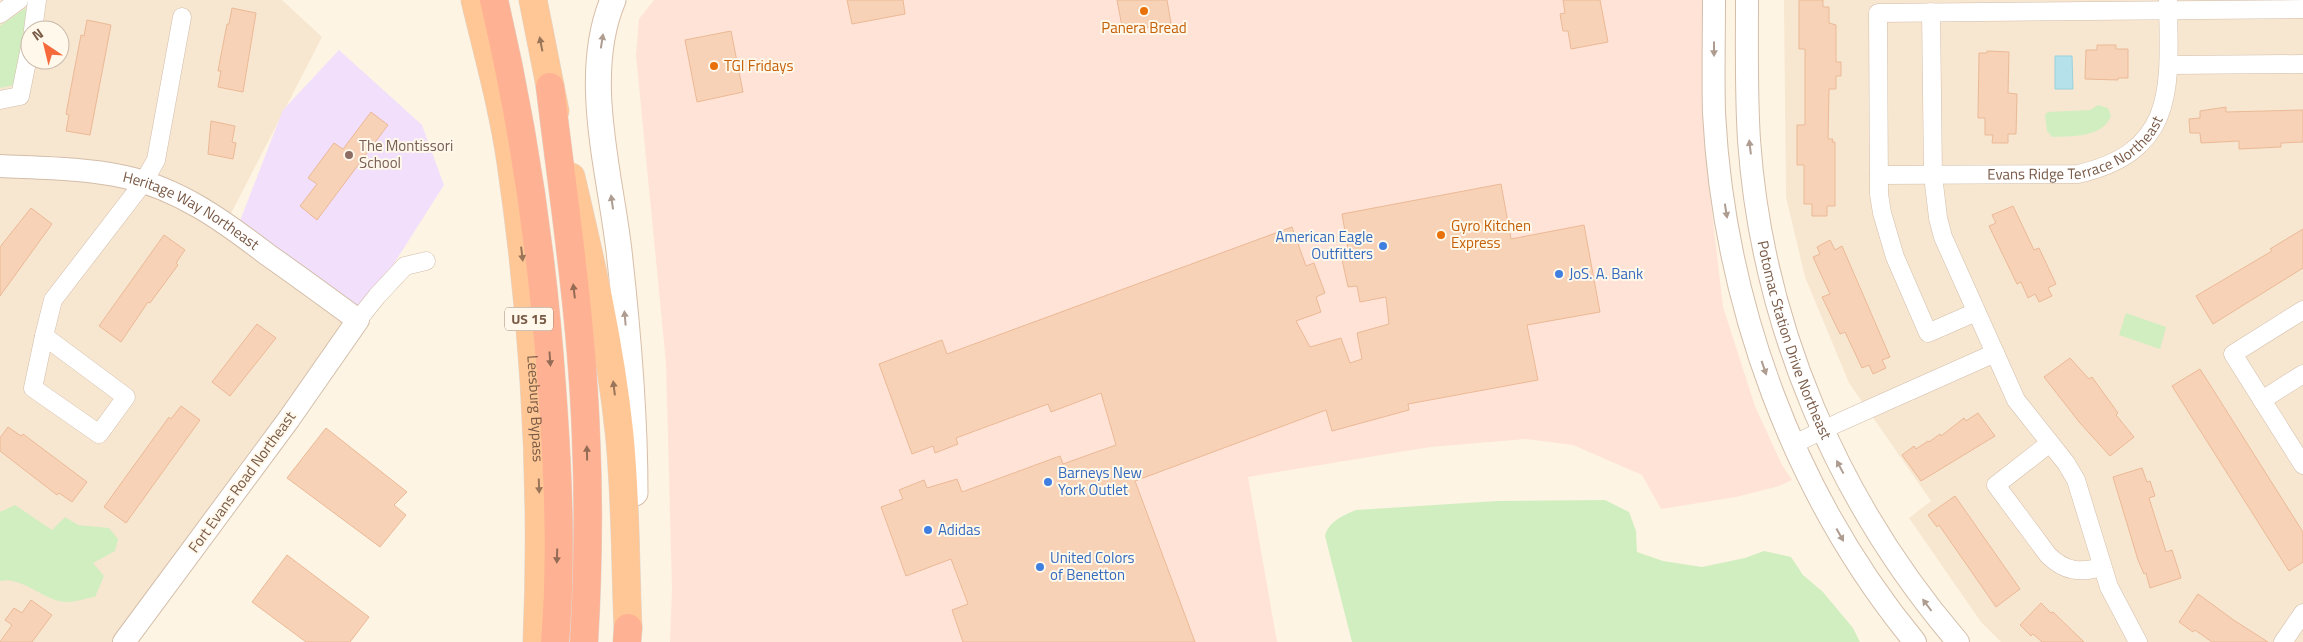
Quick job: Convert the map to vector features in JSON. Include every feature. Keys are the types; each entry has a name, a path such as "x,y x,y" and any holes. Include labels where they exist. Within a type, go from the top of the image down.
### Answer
{"highway":[{"name":"Leesburg Bypass","path":"475,0 494,77 510,161 529,322 540,507 537,642"},
{"path":"494,0 511,74 529,174 546,296 557,449 558,541 554,642"},
{"path":"533,0 550,87 596,283 610,359 619,433 628,635"},
{"path":"550,87 580,338 588,510 584,642"}],"main road":[{"path":"613,0 606,16 597,77 619,250 635,426 636,526 628,635"}],"street":[{"path":"0,14 19,0"},
{"path":"35,20 38,0"},
{"path":"1714,0 1714,114 1720,170 1731,245 1757,349 1774,397 1819,497 1848,549 1885,605 1915,642"},
{"name":"Potomac Station Drive Northeast","path":"1747,0 1749,142 1758,214 1779,311 1822,431 1853,491 1885,545 1927,606 1958,642"},
{"path":"1976,312 1928,333 1895,257 1886,230 1879,194 1878,12 2168,5 2303,9"},
{"name":"Evans Ridge Terrace Northeast","path":"1879,175 2078,174 2101,169 2126,155 2137,147 2151,131 2161,113 2167,94 2169,65 2168,5"},
{"path":"1931,12 1934,175 1938,218 1944,237 2016,400 2076,480 2109,587 2138,642"},
{"path":"44,336 126,397 99,434 33,388 44,336 53,300 144,183 156,160 182,17"},
{"path":"2169,65 2303,64"},
{"path":"0,100 20,96 25,70"},
{"name":"Heritage Way Northeast","path":"0,166 97,172 127,177 182,197 226,224 358,320"},
{"path":"358,320 405,266 426,261"},
{"path":"2303,310 2233,354 2303,465"},
{"name":"Fort Evans Road Northeast","path":"124,642 278,434 358,320"},
{"path":"1794,444 1995,353"},
{"path":"2262,400 2303,374"},
{"path":"2050,443 1996,485 2048,555 2058,564 2070,570 2084,571 2102,567"},
{"path":"2283,642 2303,613"}],"shaded area":[{"path":"0,0 282,0 322,37 226,223 358,320 117,642 0,642"},
{"path":"654,0 1702,0 1708,178 1723,307 1755,406 1782,465 1792,480 1779,486 1736,497 1661,509 1642,475 1573,445 1526,439 1430,447 1248,477 1277,642 670,642 672,589 666,363 636,55 639,19"},
{"path":"1784,0 2303,0 2303,642 2001,642 1981,622 1909,518 1931,501 1849,383 1805,277 1786,197"},
{"name":"The Montissori School","path":"339,50 422,125 444,185 358,320 236,231 283,110"}],"green space":[{"path":"28,8 26,20 20,20 20,52 14,85 0,88 0,26"},
{"path":"2098,105 2108,108 2111,116 2107,123 2094,132 2052,137 2047,131 2045,115 2048,112 2090,110"},
{"path":"2126,313 2166,327 2160,349 2119,335"},
{"path":"1605,500 1629,512 1636,531 1637,552 1663,561 1702,567 1745,558 1764,551 1791,557 1803,575 1823,592 1853,628 1860,642 1352,642 1325,536 1330,526 1341,517 1356,510 1497,501"},
{"path":"15,505 52,530 65,517 78,525 109,528 118,539 115,551 93,563 104,576 95,597 70,602 58,601 17,582 9,580 0,581 0,512"}],"water":[{"path":"2055,56 2072,56 2073,89 2055,89"}],"building":[{"path":"847,0 903,0 905,14 852,24"},
{"name":"Panera Bread","path":"1117,0 1167,0 1171,23 1123,32"},
{"path":"1563,0 1600,0 1608,42 1571,49 1568,31 1563,31 1560,14 1565,13"},
{"path":"1799,0 1823,0 1823,7 1829,7 1829,23 1836,25 1836,62 1841,62 1841,76 1836,76 1836,89 1829,89 1828,139 1833,139 1832,142 1835,142 1835,206 1827,206 1827,216 1812,216 1812,204 1804,204 1804,165 1797,165 1797,125 1805,125 1805,49 1799,49"},
{"path":"232,8 256,13 243,92 218,87 221,71 218,71"},
{"path":"87,20 111,25 90,135 66,131 69,115 66,114 81,35 84,36"},
{"name":"TGI Fridays","path":"731,31 743,92 697,102 685,40"},
{"path":"2097,45 2116,45 2116,49 2128,49 2128,78 2118,78 2118,80 2085,79 2086,50 2097,50"},
{"path":"1987,51 2009,52 2008,93 2017,94 2016,134 2008,134 2008,143 1992,143 1993,135 1985,135 1985,118 1978,118 1979,53 1987,53"},
{"path":"2226,107 2226,112 2303,110 2303,142 2281,143 2281,147 2239,149 2239,141 2201,143 2200,133 2190,133 2189,119 2200,118 2200,111"},
{"path":"371,112 388,125 317,220 300,206 317,184 308,178 334,143 343,149"},
{"path":"211,121 235,126 232,142 236,143 233,159 208,154"},
{"path":"1501,184 1511,239 1584,225 1600,312 1527,325 1538,380 1408,404 1409,410 1332,431 1326,410 1135,481 1195,642 963,642 952,610 968,604 951,559 906,576 881,507 903,499 899,490 924,480 927,488 957,479 962,492 1060,456 1063,464 1116,445 1101,393 1051,412 1048,404 956,438 958,444 935,453 933,446 912,454 879,364 942,340 947,354 1292,227 1306,266 1314,263 1325,293 1316,297 1321,312 1296,321 1310,347 1341,338 1350,363 1362,359 1357,333 1389,324 1386,297 1360,302 1357,286 1348,287 1341,255 1349,254 1342,214"},
{"path":"2013,206 2034,250 2039,248 2056,284 2048,288 2052,296 2039,302 2035,294 2028,298 2021,282 2017,284 1989,226 1996,223 1992,215"},
{"path":"31,208 52,224 0,296 0,247"},
{"path":"2303,229 2303,268 2213,324 2196,296 2272,251 2270,249"},
{"path":"164,235 185,250 176,263 178,265 150,303 148,302 121,342 99,326"},
{"path":"1830,240 1835,250 1842,246 1890,357 1882,360 1886,368 1873,374 1869,365 1862,368 1845,332 1840,334 1822,297 1830,294 1813,257 1820,254 1817,247"},
{"path":"257,324 276,338 230,396 212,382"},
{"path":"2070,358 2089,379 2092,377 2118,413 2116,415 2134,437 2110,456 2080,423 2044,377"},
{"path":"2200,369 2303,532 2303,562 2289,571 2172,386"},
{"path":"181,406 200,420 126,523 104,507 169,417 171,419"},
{"path":"1978,413 1995,436 1921,481 1902,455 1914,446 1916,449 1940,434 1941,436 1964,418 1966,421"},
{"path":"8,427 21,436 23,434 87,482 72,502 59,493 57,495 0,451 0,438"},
{"path":"326,428 407,492 394,505 406,515 380,547 287,478"},
{"path":"2142,468 2147,482 2150,481 2155,496 2149,498 2166,552 2172,550 2181,578 2150,588 2146,573 2144,574 2138,560 2113,477"},
{"path":"1955,496 2020,589 1996,607 1939,525 1937,527 1928,515"},
{"path":"287,555 369,617 350,642 306,642 252,602"},
{"path":"2198,594 2268,642 2212,642 2195,630 2193,632 2179,622"},
{"path":"31,600 52,615 32,642 0,642 12,625 5,620 14,608 22,613"},
{"path":"2041,603 2084,642 2042,642 2033,634 2031,636 2020,625"}],"place":[{"name":"Panera Bread","path":"1144,11"},
{"name":"TGI Fridays","path":"714,66"},
{"name":"The Montissori School","path":"349,155"},
{"name":"Gyro Kitchen Express","path":"1441,235"},
{"name":"American Eagle Outfitters","path":"1383,246"},
{"name":"JoS. A. Bank","path":"1559,274"},
{"name":"Barneys New York Outlet","path":"1048,482"},
{"name":"Adidas","path":"928,530"},
{"name":"United Colors of Benetton","path":"1040,567"}]}
